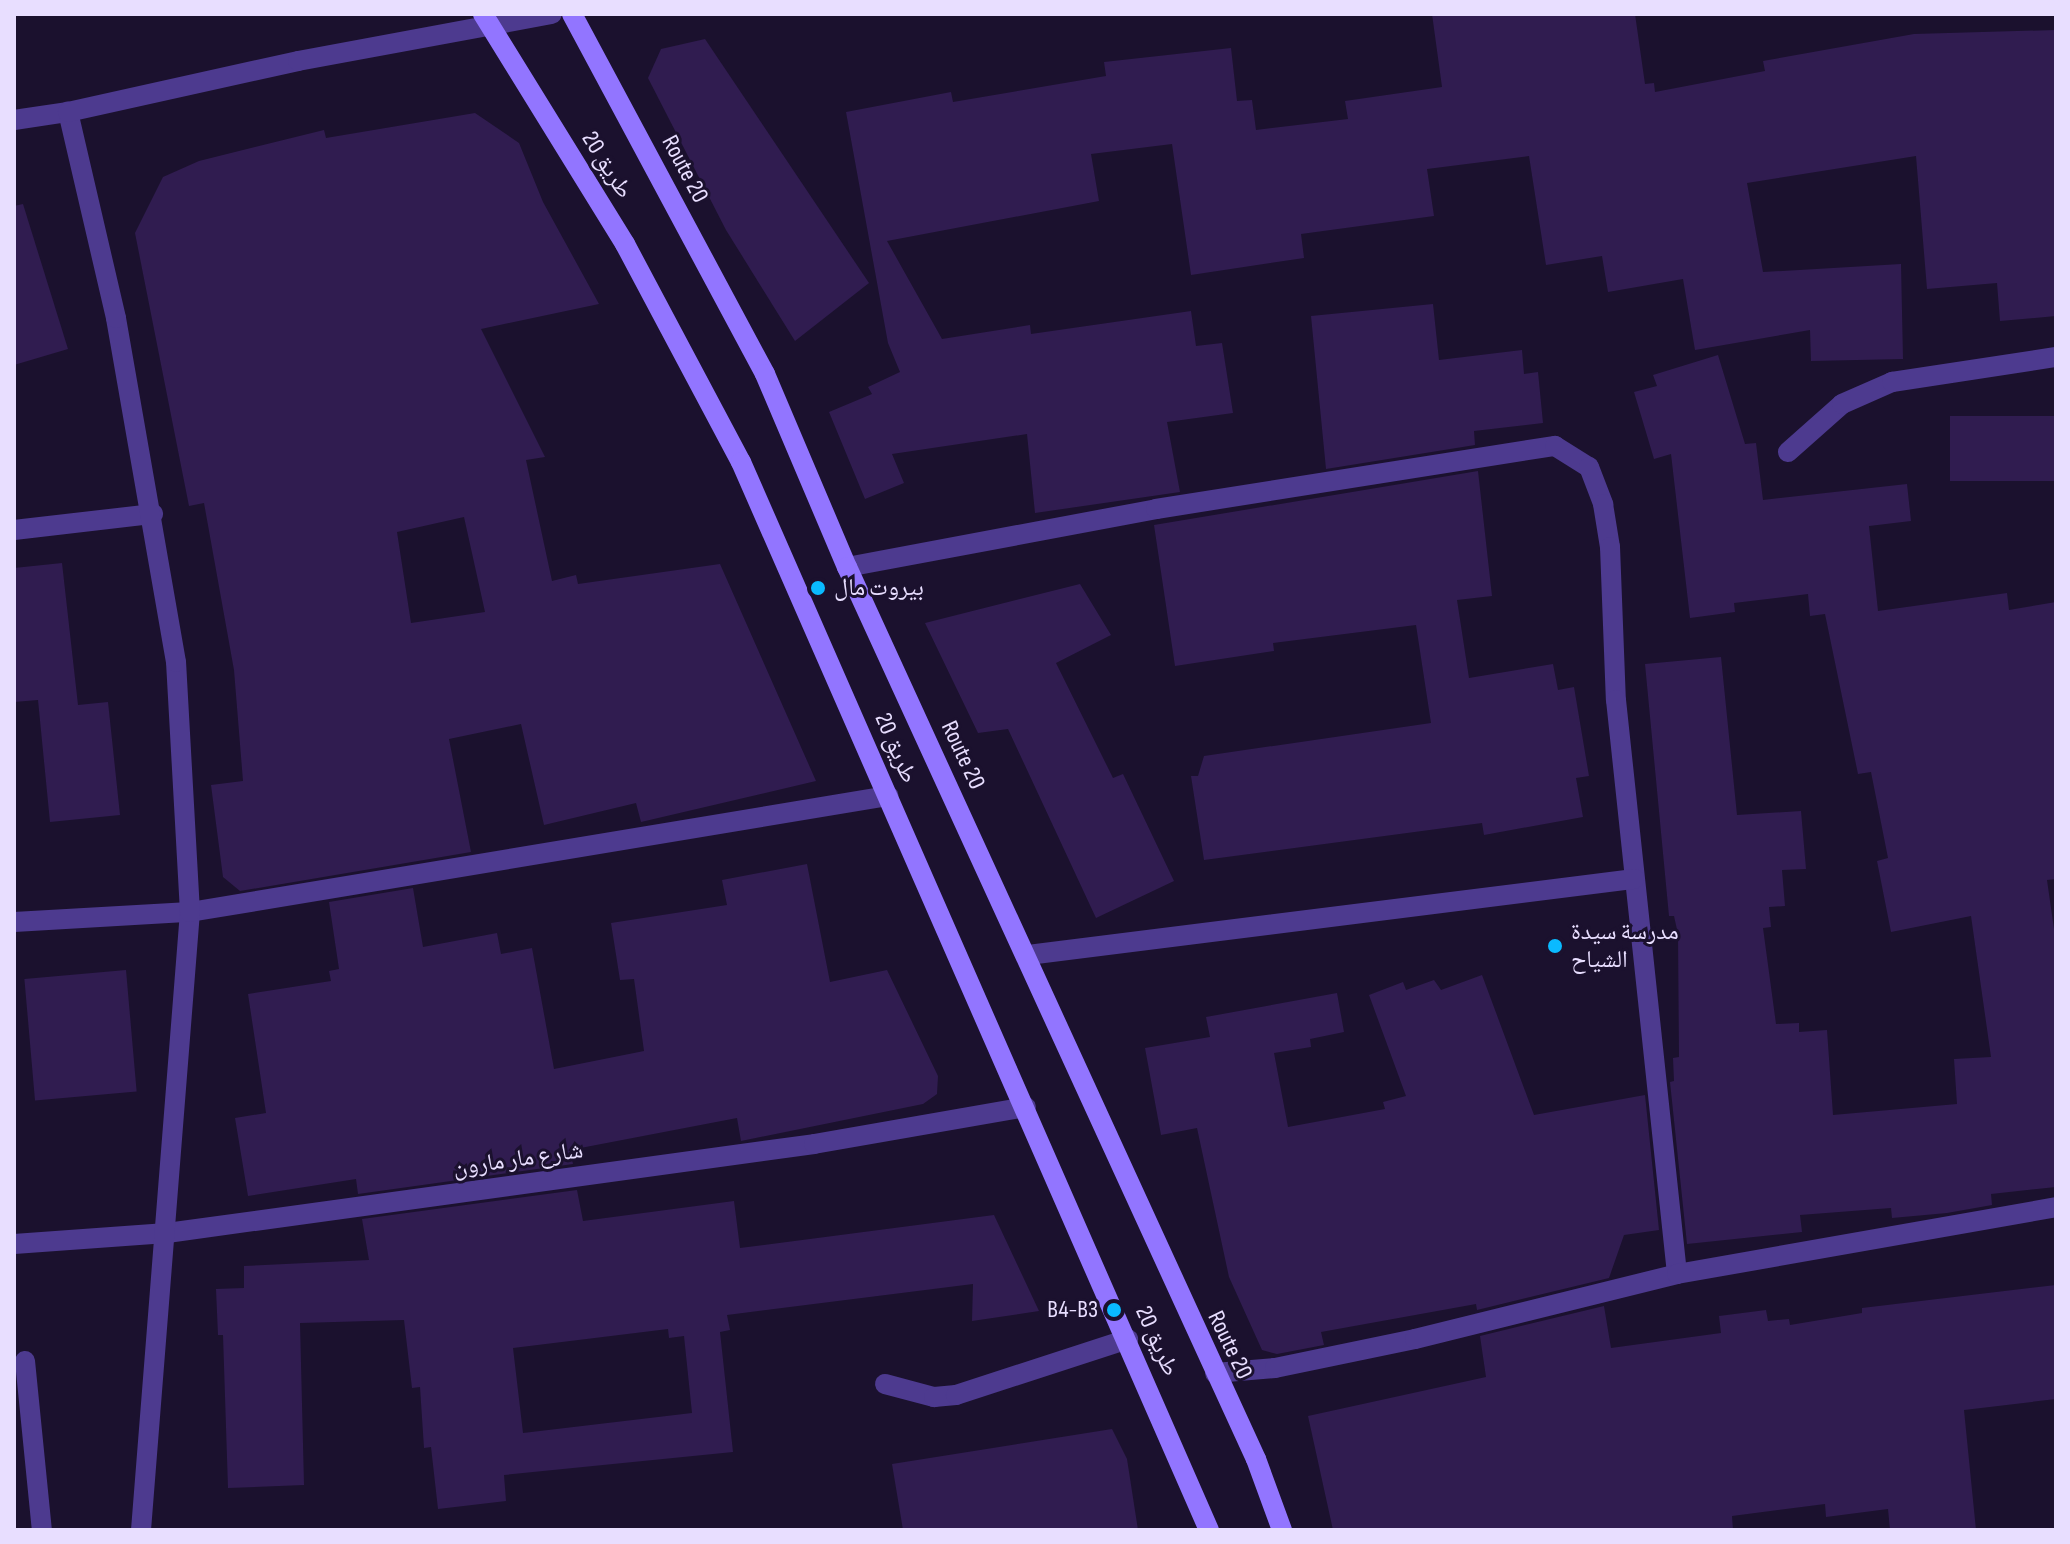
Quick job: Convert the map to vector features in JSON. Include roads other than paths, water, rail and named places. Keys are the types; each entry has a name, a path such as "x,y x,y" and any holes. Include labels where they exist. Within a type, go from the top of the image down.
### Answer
{"main road":[{"name":"Route 20","path":"572,14 765,374 847,567 1028,955 1256,1459 1282,1530"},
{"name":"طريق 20","path":"487,20 625,244 698,375 789,567 1209,1530"}],"street":[{"path":"14,120 68,112 487,20 552,14"},
{"path":"68,112 116,318 153,514 176,662 190,912 167,1233 141,1530"},
{"path":"1788,452 1842,404 1892,382 2056,357"},
{"path":"847,567 1156,509 1555,446 1589,467 1603,504 1634,879 1677,1274"},
{"path":"14,530 153,514"},
{"path":"14,922 190,912 888,796"},
{"path":"1028,955 1634,879"},
{"name":"شارع مار مارون","path":"14,1244 167,1233 828,1142 1026,1107"},
{"path":"1215,1373 1275,1368 1415,1339 1677,1274 2056,1207"},
{"path":"885,1384 934,1397 956,1395 1128,1339"},
{"path":"25,1361 42,1530"}],"place":[{"name":"بیروت مال","path":"818,588"},
{"name":"مدرسة سيدة الشياح","path":"1555,946"},
{"name":"B4-B3","path":"1114,1310"}]}
